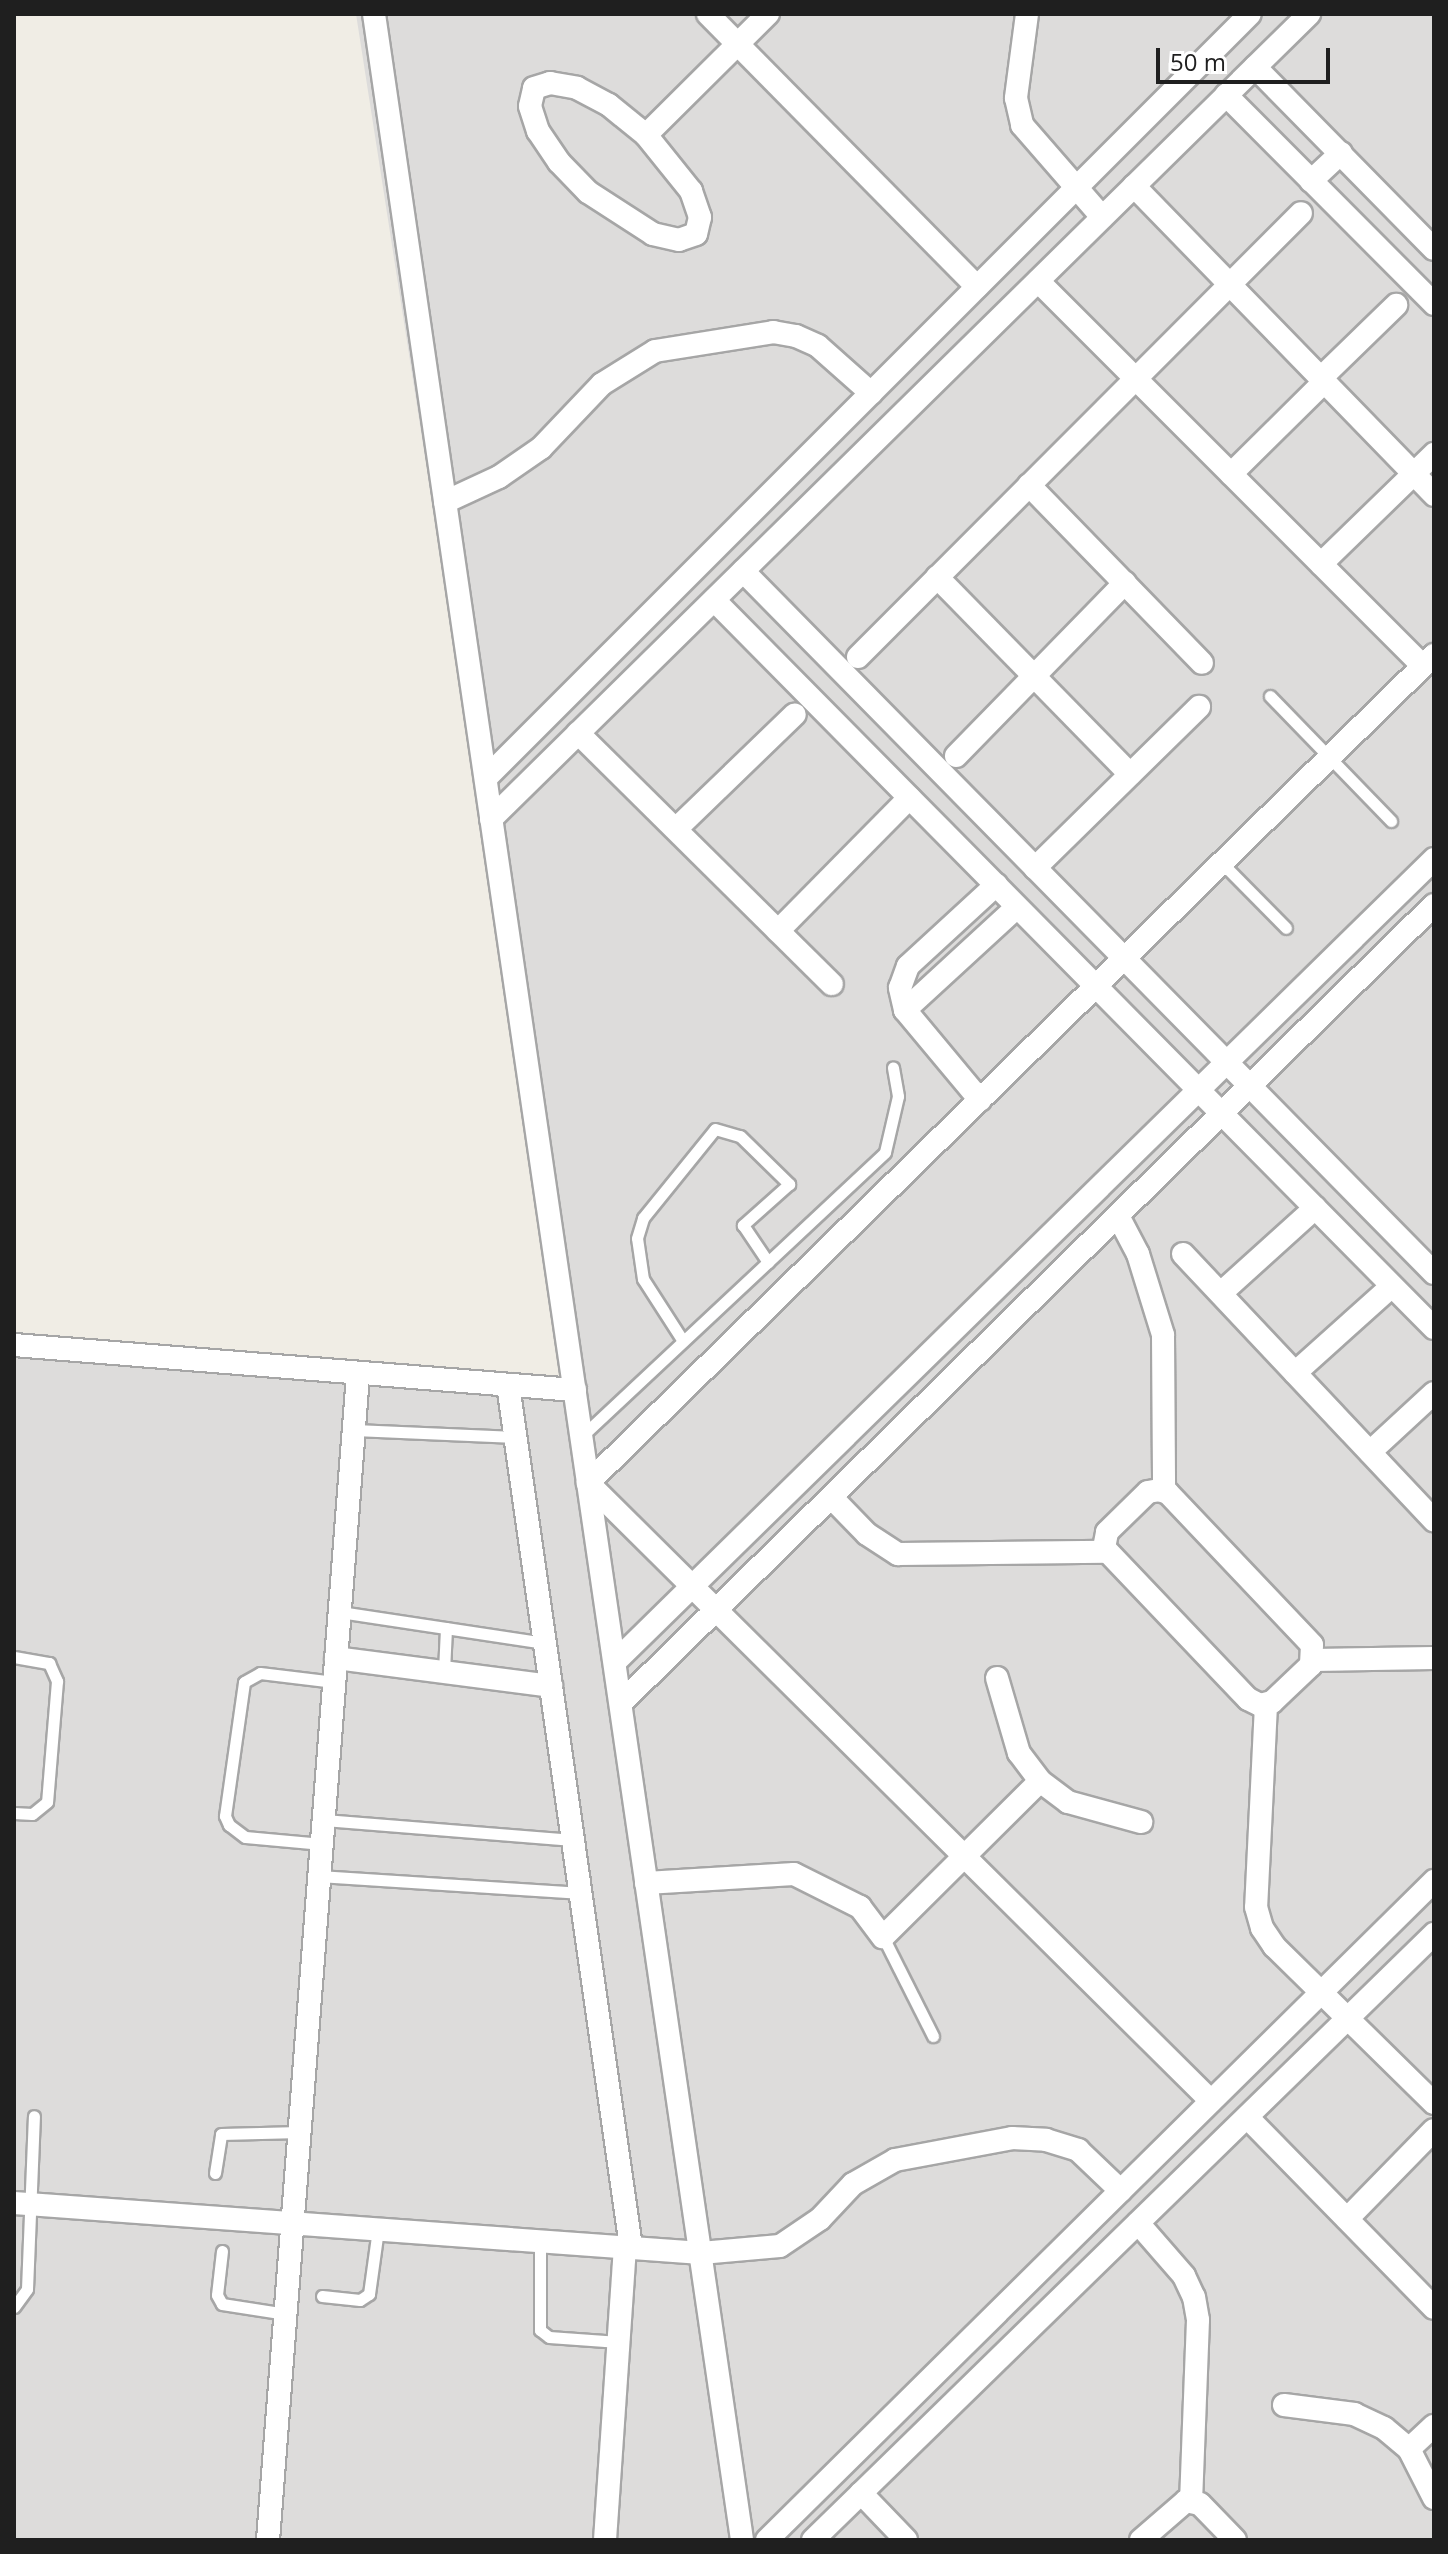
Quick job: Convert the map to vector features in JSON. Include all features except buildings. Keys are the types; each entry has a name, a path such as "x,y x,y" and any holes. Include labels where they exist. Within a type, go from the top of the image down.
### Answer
{"street":[{"path":"374,14 742,2540"},
{"path":"708,14 977,287"},
{"path":"646,135 768,14"},
{"path":"1027,14 1017,112 1030,136 1102,217"},
{"path":"486,778 1250,14"},
{"path":"491,819 1309,14"},
{"path":"1255,67 1434,249"},
{"path":"550,83 577,88 646,135 691,191 700,217 696,234 679,240 653,234 588,192 538,131 530,106 534,88 550,83"},
{"path":"1226,95 1434,304"},
{"path":"1311,181 1341,153"},
{"path":"1134,186 1434,495"},
{"path":"858,657 1301,213"},
{"path":"588,1483 1329,758 1430,666 1321,564 1038,281"},
{"path":"1231,474 1396,305"},
{"path":"445,502 499,477 541,448 602,384 655,351 773,332 796,336 818,346 871,393"},
{"path":"1321,564 1434,454"},
{"path":"787,476 812,503"},
{"path":"1029,485 1202,663"},
{"path":"743,571 1434,1273"},
{"path":"937,577 1130,774"},
{"path":"956,756 1125,583"},
{"path":"714,600 1434,1328"},
{"path":"1035,868 1199,707"},
{"path":"676,829 795,714"},
{"path":"578,733 832,984"},
{"path":"778,931 909,798"},
{"path":"615,1662 1434,859"},
{"path":"980,1100 905,1010 900,988 908,966 996,885"},
{"path":"621,1703 1434,905"},
{"path":"905,1010 1017,907"},
{"path":"1221,1293 1315,1208"},
{"path":"1118,1216 1148,1280 1163,1335 1164,1491 1310,1641 1314,1660"},
{"path":"1183,1254 1434,1520"},
{"path":"1295,1373 1392,1286"},
{"path":"14,1345 575,1390"},
{"path":"922,1362 947,1385"},
{"path":"268,2540 358,1375"},
{"path":"508,1385 628,2247 605,2540"},
{"path":"1370,1452 1434,1393"},
{"path":"588,1483 1211,2101"},
{"path":"1106,1552 1107,1532 1148,1492 1164,1491"},
{"path":"832,1498 874,1540 898,1554 1106,1552 1248,1699 1266,1705"},
{"path":"336,1658 551,1686"},
{"path":"1434,1658 1314,1660 1266,1705 1256,1907 1274,1946 1434,2103"},
{"path":"997,1678 1019,1753 1040,1781 1068,1802 1141,1822"},
{"path":"646,1883 794,1874 860,1907 883,1937 1040,1781"},
{"path":"767,2540 1434,1881"},
{"path":"1388,1927 1397,1943 1413,1954"},
{"path":"813,2540 1434,1934"},
{"path":"1247,2117 1434,2308"},
{"path":"1347,2219 1434,2130"},
{"path":"22,2204 701,2253 780,2246 820,2219 853,2184 895,2160 1012,2138 1046,2140 1078,2150 1121,2191"},
{"path":"1138,2223 1184,2276 1194,2297 1198,2320 1191,2501"},
{"path":"1284,2405 1354,2414 1384,2428 1409,2449 1434,2498"},
{"path":"1409,2449 1434,2426"},
{"path":"881,2427 905,2450"},
{"path":"861,2493 906,2540"},
{"path":"1141,2540 1180,2503 1191,2501"},
{"path":"1191,2501 1235,2540"}],"lane":[{"path":"1270,696 1391,821"},
{"path":"1222,863 1286,928"},
{"path":"582,1436 885,1152 898,1096 893,1067"},
{"path":"683,1341 643,1279 637,1238 643,1218 715,1129 740,1136 789,1184 743,1225 768,1262"},
{"path":"354,1430 516,1437"},
{"path":"340,1612 545,1643"},
{"path":"444,1671 446,1628"},
{"path":"14,1657 49,1663 57,1681 47,1802 32,1814 14,1813"},
{"path":"322,1844 245,1837 235,1833 225,1816 244,1682 260,1673 334,1682"},
{"path":"324,1820 573,1840"},
{"path":"320,1876 580,1893"},
{"path":"883,1937 926,2013 933,2036"},
{"path":"14,2307 27,2289 22,2204 34,2116"},
{"path":"215,2173 221,2134 300,2132"},
{"path":"322,2296 360,2300 369,2294 378,2229"},
{"path":"540,2240 540,2330 549,2337 619,2342"},
{"path":"222,2251 217,2295 222,2304 286,2314"}],"shaded area":[{"path":"356,14 1434,14 1434,2540 14,2540 14,1339 569,1382"}]}
